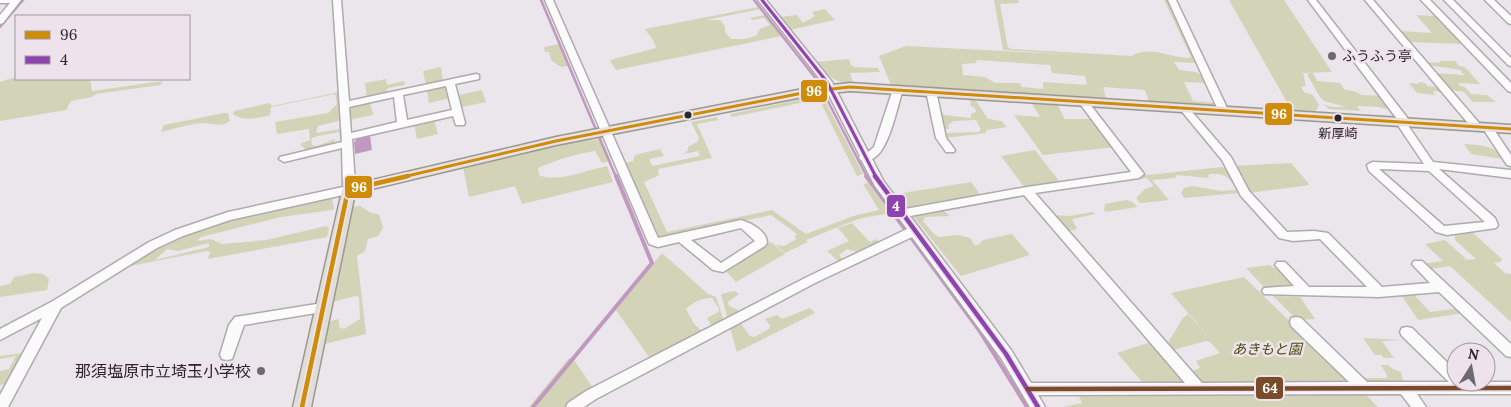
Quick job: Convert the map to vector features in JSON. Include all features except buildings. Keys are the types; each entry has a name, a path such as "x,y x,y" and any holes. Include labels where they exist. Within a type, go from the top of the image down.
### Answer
{"main road":[{"path":"302,407 348,190 556,141 830,88 850,87 1511,129"}],"street":[{"path":"0,1 14,0"},
{"path":"0,21 18,0"},
{"path":"0,335 57,304 145,250 179,233 228,216 348,190 350,184 337,0"},
{"path":"549,0 653,241 658,243 745,224 761,238 761,243 723,268 716,267 681,238"},
{"path":"762,0 824,77 864,158 900,214 986,327 1038,407"},
{"path":"1172,0 1223,110"},
{"path":"1312,0 1402,121 1432,167 1491,221 1492,225 1447,231 1440,229 1372,168 1372,165 1432,167 1511,174"},
{"path":"1369,0 1481,127 1511,164"},
{"path":"1425,0 1511,89"},
{"path":"1448,0 1511,63"},
{"path":"1489,0 1511,21"},
{"path":"1491,68 1511,70"},
{"path":"344,105 476,77"},
{"path":"284,159 402,124 459,117 450,82"},
{"path":"864,158 874,154 879,148 898,89"},
{"path":"931,91 941,138 950,150"},
{"path":"398,94 402,124"},
{"path":"900,214 1027,191 1139,174 1083,101"},
{"path":"1184,108 1227,159 1245,193 1283,235 1290,238 1318,234 1324,236 1379,292"},
{"path":"1027,191 1200,389"},
{"path":"573,407 591,395 810,280 914,231"},
{"path":"1281,264 1306,290"},
{"path":"1418,264 1511,352"},
{"path":"1268,291 1379,292 1441,287"},
{"path":"1,407 57,304"},
{"path":"227,355 236,325 240,321 323,308"},
{"path":"1296,322 1364,388"},
{"path":"1407,332 1446,370"},
{"path":"1028,389 1404,388 1446,384"},
{"path":"1496,387 1511,388"},
{"path":"1404,388 1420,407"}],"green space":[{"path":"994,0 1018,0 1019,3 1000,4 1007,43 1011,49 1132,56 1139,53 1153,52 1189,58 1191,57 1164,0 1167,0 1197,63 1174,62 1179,70 1195,72 1204,76 1207,83 1184,82 1193,101 1216,103 1210,106 1149,102 1145,90 1103,87 1106,99 891,85 879,56 906,46 1080,55 1003,50","holes":["977,60 1050,65 1052,73 1085,76 1087,85 1043,82 1043,89 1022,87 1020,83 995,83 985,77 963,75 962,64 976,63"]},
{"path":"1229,0 1284,0 1332,72 1303,73 1306,86 1301,87 1305,93 1312,94 1319,105 1315,113 1292,111"},
{"path":"759,7 760,9 706,20 720,20 725,26 725,32 731,39 744,39 756,36 760,29 770,25 764,18 752,20 750,18 765,15 782,36 616,70 610,60 656,48 645,29"},
{"path":"825,9 835,20 789,30 779,17 797,15 803,23 815,16 812,12"},
{"path":"1416,15 1436,16 1462,44 1409,42 1400,31 1432,33"},
{"path":"559,44 568,66 561,67 551,60 549,52 545,52 544,47"},
{"path":"849,59 854,67 878,68 880,72 850,73 853,83 846,83 832,78 816,62"},
{"path":"1440,61 1455,61 1459,66 1465,67 1480,84 1458,83 1460,86 1465,87 1471,94 1487,95 1496,102 1473,102 1464,92 1451,90 1435,73 1464,75 1460,70 1428,65 1426,62 1439,63"},
{"path":"441,67 443,81 426,85 423,71"},
{"path":"1308,73 1313,73 1317,81 1340,83 1345,90 1354,91 1362,95 1382,96 1393,111 1379,107 1357,106 1360,111 1329,109 1323,104 1332,107 1346,107 1324,101 1320,97 1308,76"},
{"path":"15,77 15,80 90,80 92,91 163,81 160,85 96,94 92,97 71,101 66,110 0,121 0,82"},
{"path":"386,79 387,85 404,81 405,85 387,88 388,93 367,97 365,83"},
{"path":"1418,82 1438,87 1442,92 1433,91 1435,95 1417,93 1409,83 1419,84"},
{"path":"444,86 448,88 450,98 429,103 427,90"},
{"path":"482,90 486,102 462,107 459,95"},
{"path":"339,92 342,120 318,126 316,133 341,129 343,139 340,140 339,132 314,137 311,139 312,145 317,146 335,139 334,144 306,150 300,144 310,140 309,129 277,134 275,122 328,113 337,104 335,94 271,107 270,115 267,116 245,119 233,114 234,111 269,103 272,106"},
{"path":"817,96 825,101 863,174 857,176 820,101 815,100 732,117 730,114"},
{"path":"970,98 974,98 988,119 1001,121 1007,127 987,130 985,133 945,138 944,133 978,132 981,130 976,120 954,121 948,125 949,129 943,129 940,110 944,115 971,118 971,114 976,112 975,108 971,106"},
{"path":"370,102 373,115 349,120 348,110 353,106"},
{"path":"1031,102 1057,104 1065,119 1095,119 1116,147 1043,155 1014,115 1040,117"},
{"path":"228,113 230,121 223,124 202,123 161,132 164,125"},
{"path":"717,117 718,120 697,124 712,158 658,169 659,175 644,182 667,232 772,210 806,234 853,216 879,210 863,184 868,183 890,213 858,219 806,240 808,242 785,253 776,245 784,246 797,239 794,237 797,234 771,215 660,239 625,163 633,161 635,155 660,149 664,156 649,159 652,166 700,156 698,151 684,154 688,147 697,142 699,138 691,122"},
{"path":"434,120 438,134 417,139 414,124"},
{"path":"601,139 611,161 602,163 595,151 588,152 538,168 539,175 554,178 563,177 607,166 613,182 522,204 515,186 469,197 463,167 564,144"},
{"path":"1464,144 1491,148 1503,159 1471,154"},
{"path":"1035,150 1059,183 1025,188 1001,156"},
{"path":"1291,163 1310,185 1248,193 1232,166"},
{"path":"1222,167 1227,169 1236,184 1233,184 1226,176 1217,174 1209,174 1208,178 1177,175 1175,178 1152,180 1169,200 1143,203 1140,203 1136,198 1145,189 1154,186 1147,178 1132,180 1129,177"},
{"path":"971,182 981,196 908,209 897,194"},
{"path":"1192,186 1222,191 1235,190 1239,193 1184,198 1181,193 1184,188"},
{"path":"326,197 332,198 334,209 281,217 201,237 197,241 211,239 222,244 266,240 326,226 329,228 327,237 208,259 210,252 207,251 125,267 156,248 214,222","holes":["209,243 209,247 155,260 167,249 178,251"]},
{"path":"1126,200 1133,202 1137,207 1106,212 1104,210 1105,204"},
{"path":"360,206 370,213 379,214 383,228 378,236 368,239 365,251 357,256 366,334 324,344 327,322 339,319 339,327 344,329 360,319 359,297 356,296 332,302 350,207"},
{"path":"941,209 950,216 925,217 923,221 939,237 958,235 971,238 974,245 978,245 983,240 1012,234 1030,255 961,276 913,216 914,213"},
{"path":"1093,212 1095,214 1072,219 1077,229 1069,231 1054,215 1069,216"},
{"path":"852,223 870,242 876,239 879,242 857,252 847,249 839,255 842,259 838,261 827,251 849,241 838,228"},
{"path":"1472,232 1502,259 1500,262 1494,263 1505,273 1511,274 1511,322 1450,266 1430,269 1423,264 1443,261 1425,244 1445,240 1466,259 1464,260 1476,259 1455,240 1455,235"},
{"path":"771,242 785,254 736,282 725,270"},
{"path":"662,253 708,294 716,297 724,321 712,327 707,318 718,312 719,309 712,298 698,301 686,309 694,324 703,332 649,357 616,310"},
{"path":"1270,265 1274,268 1279,268 1291,282 1289,286 1264,287 1246,268"},
{"path":"35,273 43,274 49,279 47,290 0,297 0,286 10,284 14,277"},
{"name":"あきもと園","path":"1244,277 1352,382 1203,384 1193,371 1200,368 1196,361 1220,353 1210,342 1206,341 1173,350 1167,344 1183,318 1188,314 1213,342 1171,293"},
{"path":"735,291 739,294 728,302 729,306 738,310 739,313 728,320 721,294"},
{"path":"1414,295 1430,312 1460,308 1464,313 1418,320 1402,296"},
{"path":"1273,296 1300,297 1315,319 1297,320"},
{"path":"810,308 815,313 737,352 730,328 740,322 750,336 754,337 769,329 770,325 765,319 777,315 782,319"},
{"path":"1363,338 1404,340 1382,341 1394,358 1384,358 1381,355 1375,355"},
{"path":"1151,342 1186,384 1143,383 1117,353"},
{"path":"23,353 7,383 0,385 0,371 9,369 16,356 0,359 0,356"},
{"path":"569,358 574,360 595,391 570,407 529,407"},
{"path":"1381,365 1388,365 1401,372 1403,382 1363,383 1362,378 1387,378"},
{"path":"1362,391 1378,407 1063,407 1082,403 1077,392"}],"shaded area":[{"path":"370,136 372,150 355,154 354,142 357,139"}],"waterway":[{"path":"0,27 23,0"},
{"path":"541,0 616,177"},
{"path":"754,0 817,80 867,177"},
{"path":"533,407 652,263 616,176"},
{"path":"866,176 979,330 1027,407"}],"transit line":[{"name":"4","path":"762,0 827,82 879,183 1006,354 1038,407"},
{"name":"96","path":"302,407 348,190 556,141 813,91 850,87 1511,129"},
{"name":"64","path":"1028,389 1511,388"}],"place":[{"name":"ふうふう亭","path":"1332,56"},
{"name":"新厚崎","path":"1338,118"},
{"name":"那須塩原市立埼玉小学校","path":"261,371"}]}
